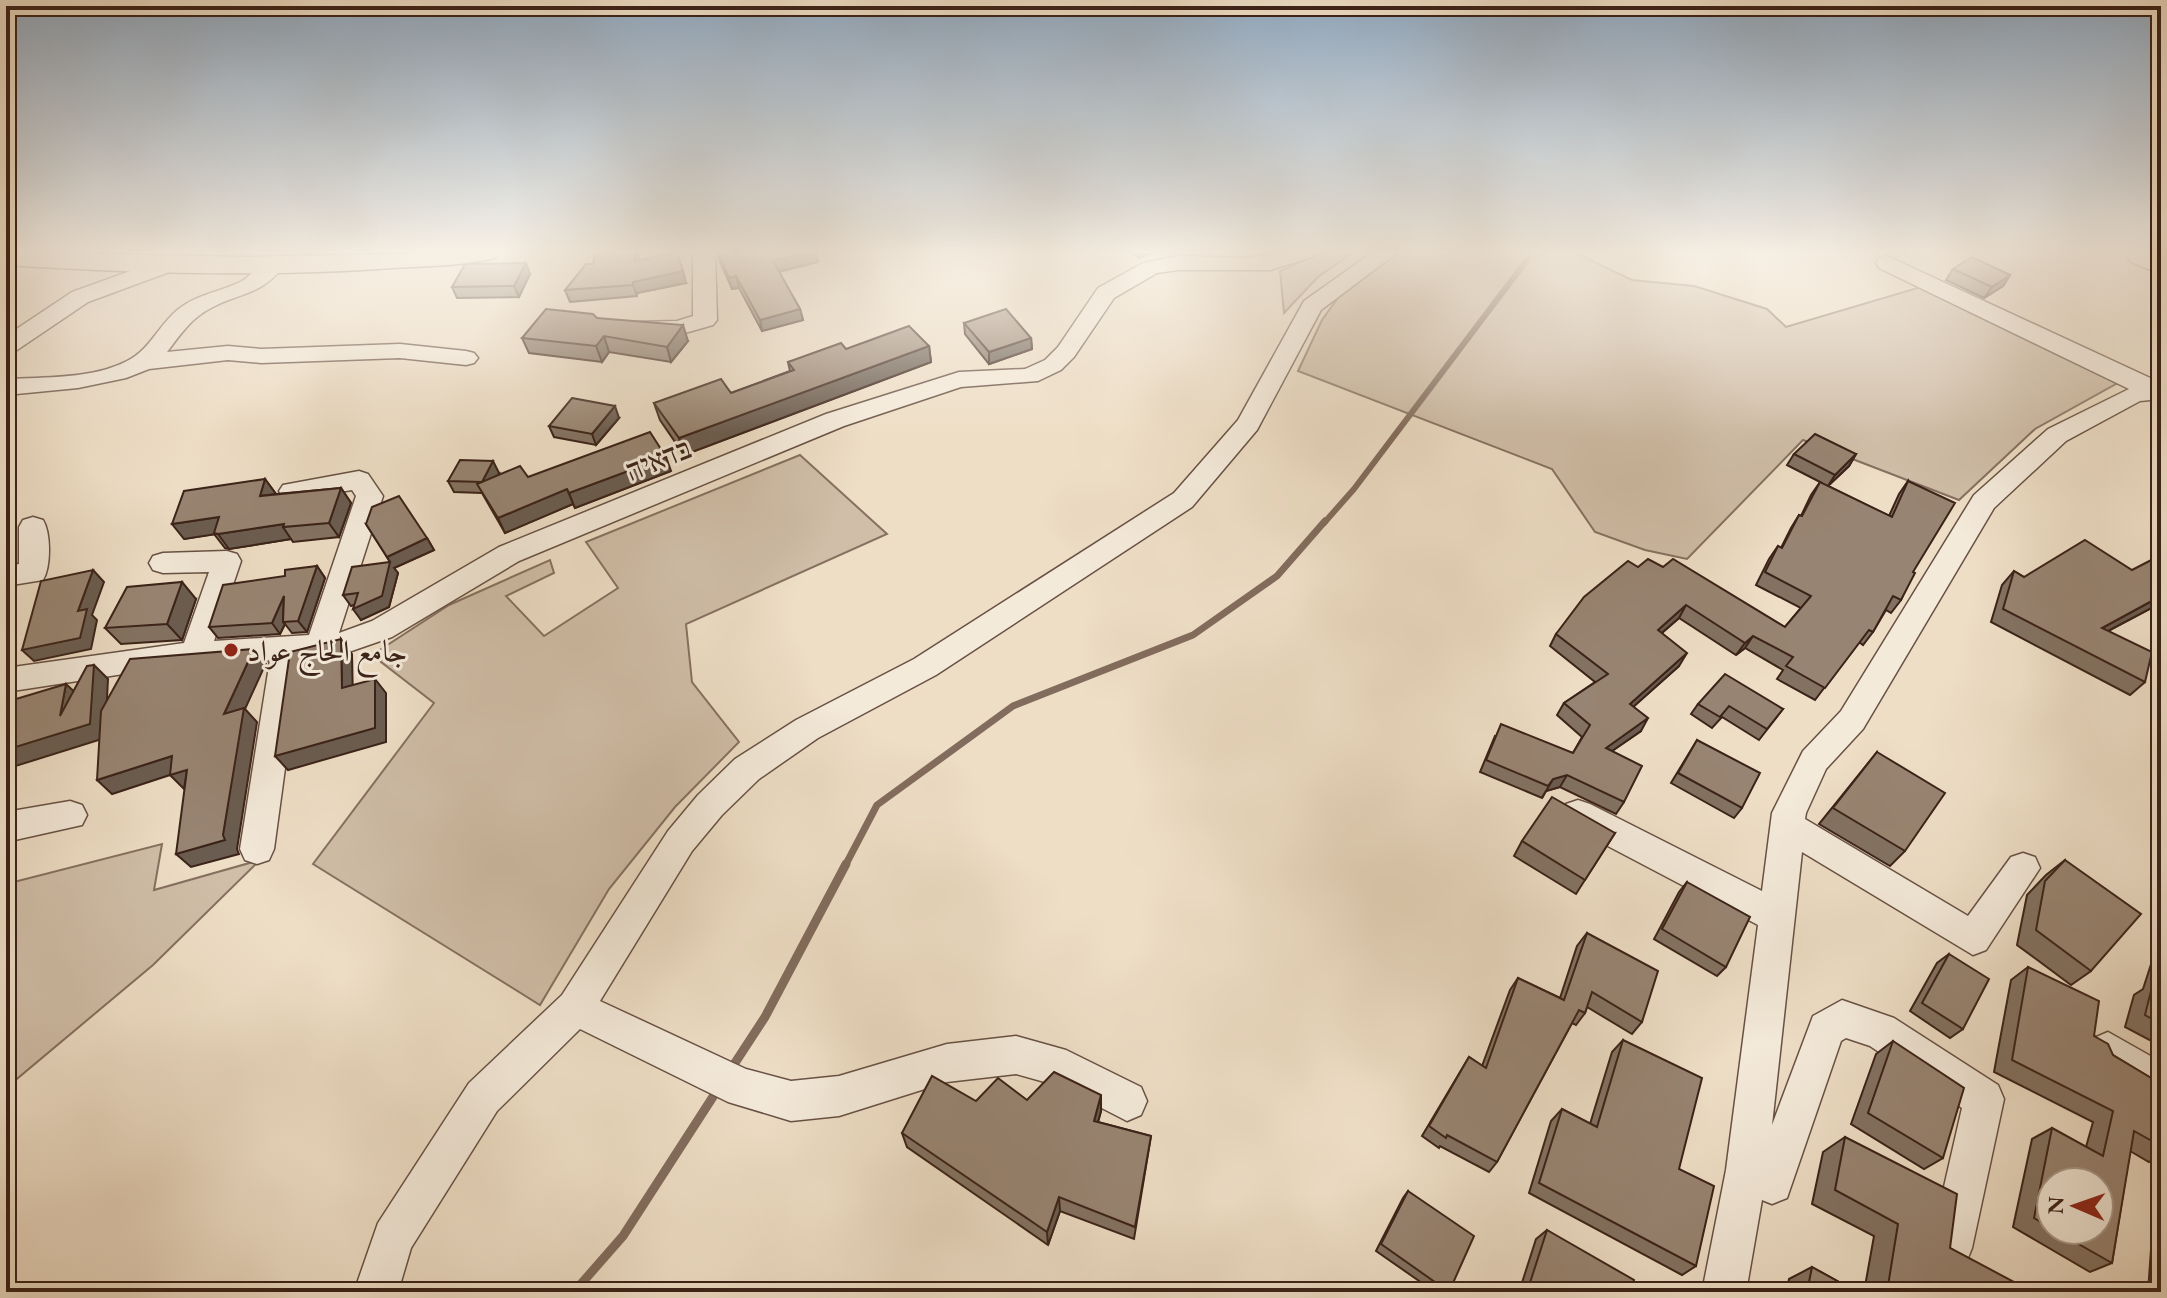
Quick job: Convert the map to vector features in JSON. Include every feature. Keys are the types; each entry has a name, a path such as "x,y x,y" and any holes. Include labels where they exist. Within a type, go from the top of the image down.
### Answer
{"street":[{"path":"6,347 57,313"},
{"path":"144,362 169,329 188,313"},
{"path":"624,326 678,328 705,320 705,313"},
{"name":"בדאיה","path":"6,680 156,657 340,644 382,629 509,554 835,420 959,380 1029,376 1053,365 1066,352 1093,313"},
{"path":"376,1292 393,1238 483,1097 575,1008 680,841 710,805 747,769 807,729 925,667 1183,500 1248,424 1308,313"},
{"path":"1992,313 2156,390"},
{"path":"6,387 103,376 144,362 228,353 261,356 388,351 466,358"},
{"path":"1724,1292 1747,1170 1789,813 1814,760 1852,720 1984,502 2057,435 2131,396 2156,390"},
{"path":"292,491 359,480 370,496 320,645"},
{"path":"6,576 33,573 33,527"},
{"path":"163,563 227,561 195,654"},
{"path":"257,849 287,647"},
{"path":"1559,804 1776,916"},
{"path":"6,827 70,815"},
{"path":"1787,826 1973,938 2023,868"},
{"path":"575,1008 742,1088 791,1101 839,1096 947,1063 1016,1055 1066,1069 1127,1101"},
{"path":"1747,1170 1772,1183 1826,1029 1842,1018 1881,1031 1984,1099 1951,1248"},
{"path":"2108,1051 2161,1085"}],"shaded area":[{"path":"1327,313 1771,313 1786,327 1835,313 1980,313 2123,380 2035,429 1959,500 1803,440 1687,559 1645,550 1595,532 1552,469 1298,371"},
{"path":"800,455 887,534 686,624 692,682 739,742 675,807 609,889 540,1005 313,864 434,703 372,655 449,605 550,560 554,573 506,596 544,636 618,588 586,542"},
{"path":"162,844 154,890 260,860 153,965 6,1088 6,884"}],"building":[{"path":"543,313 580,313 593,314 597,318 683,325 667,347 604,336 596,346 522,338"},
{"path":"756,313 787,313 760,320"},
{"path":"995,313 1009,313 1031,338 989,352 964,323"},
{"path":"909,326 929,346 679,438 654,403 721,379 731,393 794,370 788,362 841,343 846,349"},
{"path":"572,398 615,406 592,434 549,426"},
{"path":"650,432 666,457 569,493 567,489 498,518 477,484 520,466 528,477"},
{"path":"1815,434 1856,454 1835,475 1794,454"},
{"path":"460,460 493,461 482,482 448,481"},
{"path":"265,479 260,496 341,488 329,523 283,527 284,524 218,534 214,533 219,517 172,524 184,491"},
{"path":"1908,481 1955,503 1913,572 1901,600 1893,596 1873,632 1869,630 1825,688 1786,666 1793,657 1753,636 1745,643 1686,605 1658,630 1687,653 1630,704 1648,718 1606,748 1642,766 1624,802 1567,775 1553,779 1548,786 1486,760 1501,724 1573,753 1590,725 1564,703 1608,674 1556,634 1584,597 1628,561 1638,567 1648,559 1663,567 1673,559 1785,627 1811,596 1765,572 1778,546 1782,548 1820,482 1892,517"},
{"path":"399,496 427,538 387,557 366,524 372,507"},
{"path":"2085,540 2132,570 2161,555 2161,596 2102,628 2152,652 2145,682 2003,609 2014,571 2024,577"},
{"path":"390,562 382,596 353,609 358,593 343,595 352,567"},
{"path":"317,566 298,621 283,622 284,596 272,623 209,627 223,585 285,576 285,570"},
{"path":"93,570 78,611 87,609 80,638 22,650 41,581"},
{"path":"182,582 167,624 105,628 127,587"},
{"path":"341,639 342,688 375,679 375,728 275,756 290,652"},
{"path":"254,649 224,714 244,708 223,835 225,840 176,854 187,770 170,775 172,756 97,780 101,711 130,659"},
{"path":"94,665 90,724 6,750 6,702 66,684 60,716 87,666"},
{"path":"1725,674 1783,709 1767,729 1729,706 1720,717 1698,704"},
{"path":"1697,740 1760,773 1742,808 1678,773"},
{"path":"1877,752 1945,793 1905,851 1833,808"},
{"path":"1552,797 1615,833 1585,880 1522,841"},
{"path":"2065,860 2141,914 2091,971 2036,930 2045,881"},
{"path":"1687,882 1750,917 1726,967 1662,929"},
{"path":"1587,933 1658,971 1642,1022 1592,992 1585,1013 1579,1010 1497,1162 1447,1135 1446,1138 1429,1126 1469,1057 1486,1068 1518,978 1564,1000"},
{"path":"1949,954 1989,979 1963,1029 1922,1003"},
{"path":"2028,967 2099,1001 2094,1036 2108,1044 2113,1055 2161,1084 2161,1146 2134,1131 2115,1245 2115,1166 2044,1166 2052,1128 2103,1156 2113,1111 2012,1060"},
{"path":"2153,983 2160,986 2161,983 2161,1024 2145,1015"},
{"path":"1623,1040 1702,1078 1679,1169 1714,1186 1696,1266 1539,1183 1562,1109 1597,1127"},
{"path":"1893,1041 1964,1088 1943,1158 1868,1113"},
{"path":"1054,1072 1101,1095 1094,1121 1151,1136 1135,1227 1059,1197 1047,1232 902,1133 932,1076 976,1101 998,1078 1027,1100"},
{"path":"1845,1137 1957,1194 1950,1248 2016,1283 2015,1292 1887,1292 1898,1224 1835,1190"},
{"path":"1408,1191 1474,1236 1449,1292 1381,1244"},
{"path":"1547,1230 1634,1280 1631,1292 1527,1292"},
{"path":"2082,1246 2115,1246 2112,1263"},
{"path":"1812,1267 1857,1292 1807,1292"}],"waterway":[{"path":"1324,523 1354,489 1487,313"},
{"path":"845,866 877,805 1013,706 1193,635 1277,576 1325,521"},
{"path":"731,1069 765,1017 846,864"},
{"path":"574,1292 623,1236 718,1089"}],"place":[{"name":"جامع الحاج عواد","path":"231,650"}]}
